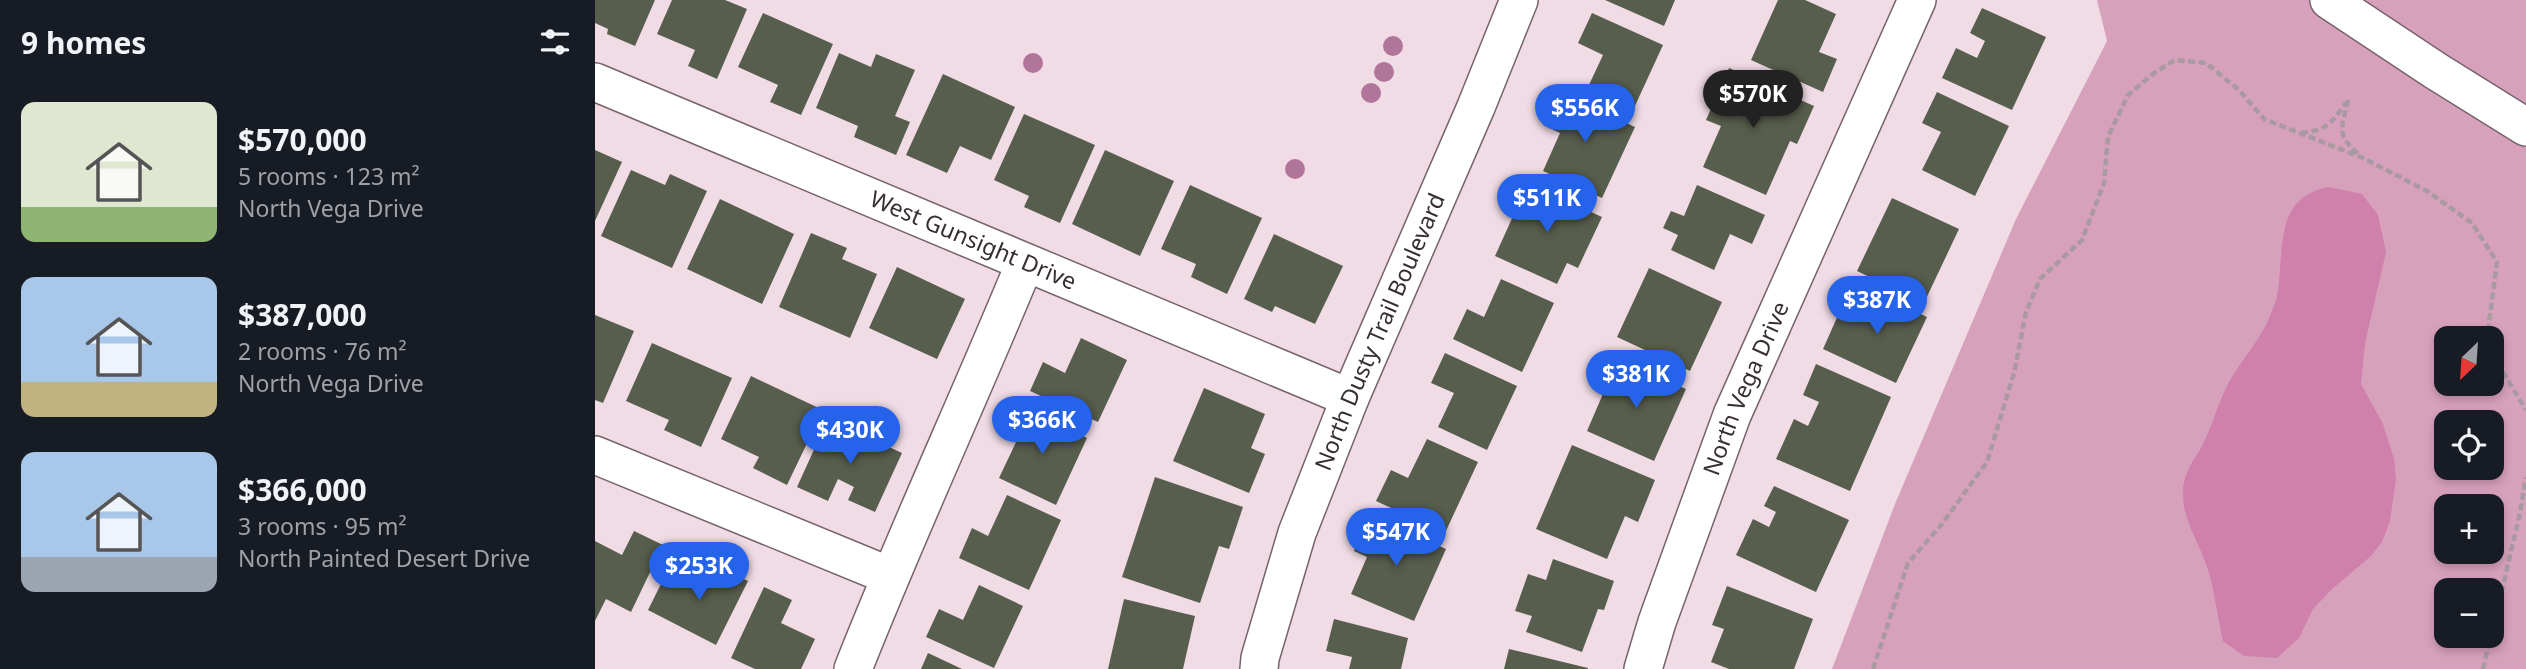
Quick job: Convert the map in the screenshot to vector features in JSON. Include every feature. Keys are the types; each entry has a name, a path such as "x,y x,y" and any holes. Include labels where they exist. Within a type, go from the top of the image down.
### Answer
{"street":[{"name":"North Dusty Trail Boulevard","path":"1259,669 1297,533 1350,398 1476,107 1519,0"},
{"name":"North Vega Drive","path":"1643,669 1657,622 1732,415 1917,0"},
{"path":"2329,0 2435,71 2526,127"},
{"name":"West Gunsight Drive","path":"595,82 1350,398"},
{"path":"853,669 890,576 980,373 1025,263"},
{"path":"595,455 890,576"}],"path":[{"path":"1873,669 1908,563 1942,524 1987,462 2014,373 2026,312 2040,279 2082,240 2104,183 2108,137 2128,95 2154,73 2175,60 2206,63 2239,90 2264,119 2363,158 2427,191 2472,223 2497,262 2489,326"},
{"path":"2297,133 2317,131 2329,126 2348,100 2341,132 2344,141 2363,158"},
{"path":"2504,374 2526,410"},
{"path":"2504,582 2526,477"},
{"path":"2483,669 2488,648"}],"shaded area":[{"path":"2097,0 2526,0 2526,669 1832,669 1895,504 2016,219 2107,41"},
{"path":"2329,187 2362,194 2378,215 2386,252 2365,343 2361,384 2383,424 2394,459 2396,479 2390,521 2382,542 2371,556 2313,609 2299,638 2277,658 2244,656 2223,641 2209,573 2184,507 2184,481 2207,436 2228,384 2270,316 2277,296 2282,245 2290,215 2298,202 2311,193"}],"building":[{"path":"595,0 655,0 635,46 607,34 608,29 595,23"},
{"path":"672,0 725,0 747,9 717,79 688,66 695,50 657,34"},
{"path":"1605,0 1675,0 1664,26"},
{"path":"1778,0 1805,0 1836,14 1819,52 1837,59 1823,92 1751,60"},
{"path":"1982,8 2046,37 2012,110 1942,78 1956,48 1977,58 1985,41 1970,33"},
{"path":"763,13 833,44 801,115 770,102 778,85 738,67"},
{"path":"1592,13 1663,45 1634,108 1588,87 1603,55 1578,43"},
{"path":"839,53 871,67 876,54 915,70 895,116 910,122 896,155 854,137 858,126 816,108"},
{"path":"1729,68 1814,106 1797,144 1790,141 1766,195 1703,167 1721,126 1706,120"},
{"path":"943,74 1015,107 991,160 960,146 947,173 906,155"},
{"path":"1559,91 1635,127 1602,198 1543,171 1560,133 1543,125"},
{"path":"1937,92 2009,126 1975,196 1922,170 1941,132 1922,123"},
{"path":"1024,114 1095,145 1060,223 1024,207 1029,196 994,180"},
{"path":"595,150 622,162 595,221"},
{"path":"1105,150 1174,181 1140,256 1072,224"},
{"path":"631,170 665,185 670,174 707,191 672,268 601,236"},
{"path":"1528,183 1602,217 1578,268 1567,263 1557,284 1495,256"},
{"path":"1190,185 1262,218 1227,294 1191,277 1196,264 1161,249"},
{"path":"1697,185 1765,215 1752,244 1730,234 1714,270 1671,250 1678,235 1663,228 1671,211 1684,216"},
{"path":"1892,198 1959,229 1924,303 1857,271"},
{"path":"720,199 794,234 762,304 687,269"},
{"path":"811,233 847,248 842,259 877,274 850,338 779,307"},
{"path":"1274,234 1343,266 1315,324 1275,306 1272,312 1244,299"},
{"path":"897,267 965,299 937,359 869,328"},
{"path":"1649,268 1722,302 1690,371 1617,337"},
{"path":"1501,279 1554,303 1522,372 1453,339 1467,309 1484,317"},
{"path":"1869,290 1927,317 1896,383 1823,349 1839,313 1855,321"},
{"path":"595,315 634,331 603,403 595,400"},
{"path":"1081,338 1127,360 1098,422 1030,391 1043,362 1065,373"},
{"path":"652,343 732,378 701,447 664,430 669,420 626,401"},
{"path":"1445,353 1517,386 1487,450 1438,427 1454,393 1431,383"},
{"path":"1618,359 1686,389 1654,461 1587,431"},
{"path":"1816,364 1891,397 1850,491 1776,459 1794,419 1808,426 1819,402 1803,395"},
{"path":"751,376 823,410 787,485 753,468 759,457 721,439"},
{"path":"1204,388 1265,414 1251,448 1265,454 1249,493 1173,461"},
{"path":"1022,407 1087,438 1056,505 999,478 1017,440 1009,437"},
{"path":"828,419 902,453 875,512 848,500 854,487 838,479 828,501 797,487"},
{"path":"1427,439 1478,462 1445,533 1376,501 1391,470 1408,478"},
{"path":"1572,445 1655,480 1638,522 1625,516 1607,559 1536,529"},
{"path":"1155,477 1243,507 1229,549 1219,546 1200,603 1122,577"},
{"path":"1774,486 1849,520 1816,592 1736,555 1753,519 1769,527 1776,512 1764,506"},
{"path":"1007,495 1061,520 1029,590 959,558 972,528 988,536"},
{"path":"1370,515 1446,549 1414,621 1351,594 1367,557 1354,551"},
{"path":"634,531 663,545 631,612 606,599 595,621 595,541 622,555"},
{"path":"1553,559 1614,581 1604,610 1598,609 1582,652 1526,632 1532,616 1515,611 1528,574 1546,580"},
{"path":"670,566 710,586 719,567 748,581 716,645 648,610"},
{"path":"979,585 1023,606 994,668 926,637 939,609 963,620"},
{"path":"1727,586 1813,619 1794,669 1729,669 1711,662 1724,629 1712,625"},
{"path":"764,587 792,600 781,623 815,639 801,669 755,669 731,658"},
{"path":"1124,599 1195,616 1183,669 1108,669"},
{"path":"1334,619 1408,638 1401,669 1349,669 1352,657 1326,651"},
{"path":"1509,649 1588,668 1588,669 1504,669"},
{"path":"928,653 962,669 921,669"}]}
